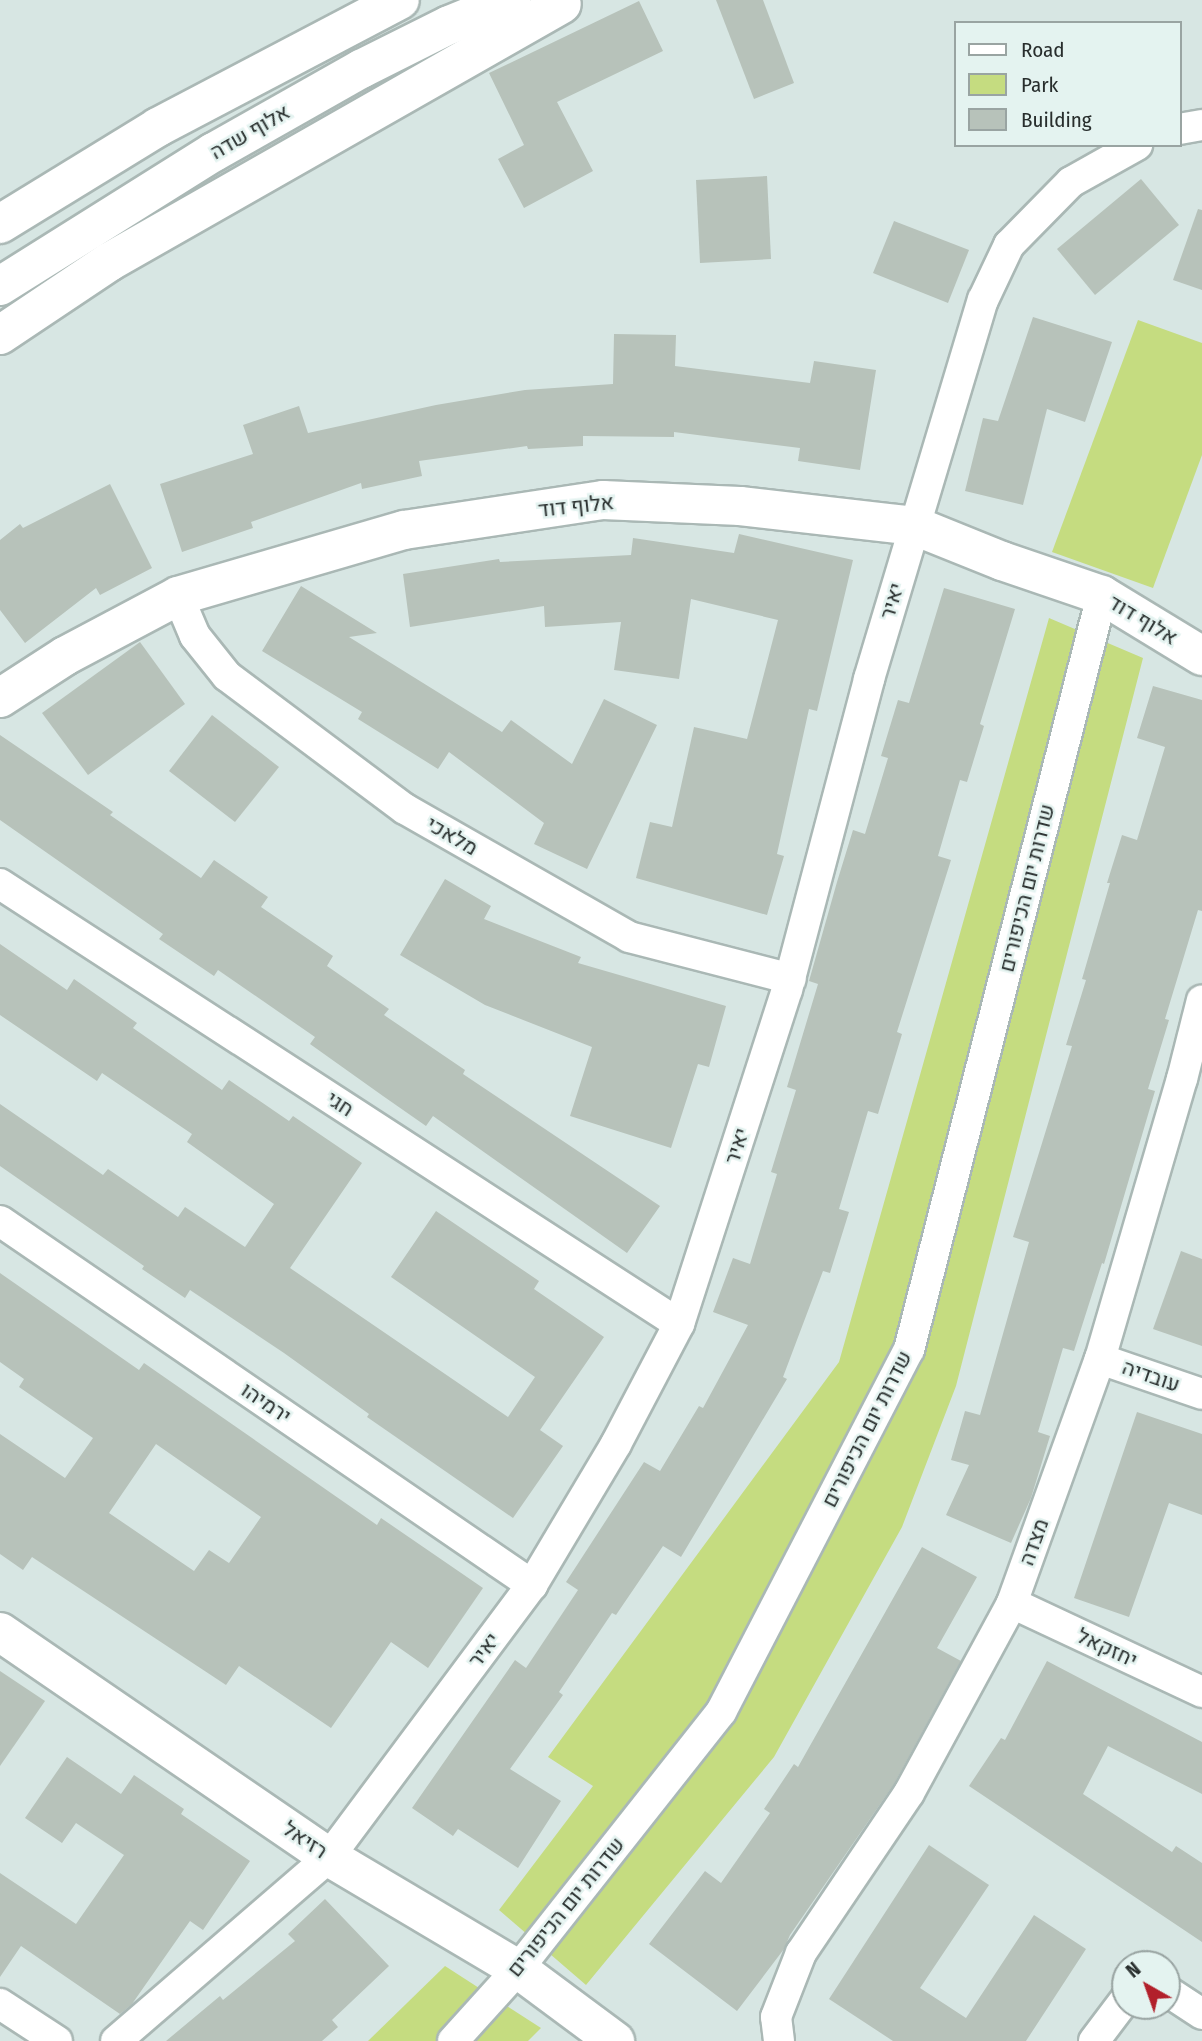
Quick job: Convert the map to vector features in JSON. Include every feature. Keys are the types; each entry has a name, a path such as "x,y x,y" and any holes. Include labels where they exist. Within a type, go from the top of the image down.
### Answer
{"street":[{"path":"326,37 387,0"},
{"path":"0,224 158,127 400,0"},
{"name":"אלוף שדה","path":"0,286 214,152 361,69 449,25 511,0"},
{"path":"361,69 568,2"},
{"path":"0,335 109,262 568,2"},
{"path":"1181,129 1202,125"},
{"name":"יאיר","path":"117,2041 329,1857 532,1585 616,1444 679,1324 791,979 869,680 982,300 1009,246 1071,182 1133,147"},
{"name":"אלוף דוד","path":"0,698 65,656 178,596 404,530 603,500 740,506 915,526 1002,561 1102,595 1202,656"},
{"name":"שדרות יום הכיפורים","path":"453,2041 518,1969 721,1712 909,1350 1102,595"},
{"name":"מלאכי","path":"178,596 195,636 227,676 405,809 629,937 791,979"},
{"name":"חגי","path":"0,884 679,1324"},
{"name":"מצדה","path":"779,2041 776,2017 801,1953 909,1793 1012,1603 1100,1359 1192,1081 1202,1000"},
{"name":"ירמיהו","path":"0,1222 532,1585"},
{"name":"עובדיה","path":"1100,1359 1202,1394"},
{"name":"יחזקאל","path":"1012,1603 1202,1692"},
{"name":"רזיאל","path":"0,1632 329,1857 518,1969 615,2041"},
{"path":"1181,2000 1202,2014"},
{"path":"0,2004 57,2041"},
{"path":"1094,2041 1111,2019"}],"green space":[{"path":"1138,320 1202,343 1202,455 1153,588 1052,552"},
{"path":"1049,618 1143,658 956,1386 902,1527 774,1757 586,1985 499,1910 593,1786 548,1757 839,1362"},
{"path":"445,1966 541,2028 528,2041 368,2041"}],"building":[{"path":"716,0 763,0 794,83 754,99"},
{"path":"639,1 663,51 557,102 593,171 524,208 498,159 524,145 489,73"},
{"path":"767,176 771,259 700,263 696,180"},
{"path":"1141,179 1179,225 1095,295 1057,249"},
{"path":"1198,209 1202,210 1202,290 1173,280"},
{"path":"894,221 969,250 948,303 873,273"},
{"path":"1033,317 1112,342 1085,422 1047,409 1023,505 965,491 983,418 998,421"},
{"path":"614,334 676,335 675,366 810,383 814,361 876,370 860,470 798,461 800,448 674,432 674,437 583,436 583,446 528,449 527,446 419,461 422,476 362,489 361,483 251,522 253,528 182,552 160,484 253,454 243,425 299,406 308,433 436,405 525,390 613,384"},
{"path":"110,484 152,568 100,595 96,588 25,643 0,610 0,540 20,524 23,528"},
{"path":"739,534 853,560 817,711 809,709 777,854 784,856 767,915 636,878 650,822 672,827 694,727 747,739 778,620 691,599 679,679 614,670 621,622 545,627 544,606 410,627 403,574 499,559 500,562 631,555 633,538 734,553"},
{"path":"301,586 377,633 349,637 502,732 511,720 572,764 604,699 657,725 587,869 534,844 544,823 449,752 438,769 358,719 362,712 262,651"},
{"path":"944,588 1015,609 980,724 984,726 967,782 960,780 938,856 951,860 897,1032 902,1034 878,1114 868,1111 839,1209 849,1212 830,1273 823,1271 783,1377 787,1379 681,1557 663,1546 616,1615 612,1613 559,1692 563,1695 510,1769 561,1801 518,1868 458,1829 453,1836 412,1808 515,1660 526,1668 578,1590 566,1582 644,1462 660,1471 699,1406 703,1408 748,1325 713,1312 733,1258 750,1264 777,1174 771,1172 796,1090 787,1087 818,984 809,981 837,882 853,830 865,834 888,758 881,756 898,700 909,703"},
{"path":"140,642 185,704 88,775 42,713"},
{"path":"1153,686 1202,700 1202,911 1198,910 1165,1019 1169,1020 1148,1089 1155,1091 1104,1264 1102,1263 1074,1351 1063,1348 1038,1432 1050,1436 1031,1498 1011,1543 946,1515 969,1465 951,1460 965,1411 980,1415 1029,1242 1013,1237 1072,1046 1066,1045 1086,980 1082,979 1110,883 1107,883 1122,835 1137,840 1165,747 1137,738"},
{"path":"212,715 279,767 235,822 169,771"},
{"path":"0,735 113,812 110,815 201,878 214,860 268,897 261,907 333,956 327,966 389,1009 384,1015 465,1070 463,1074 660,1206 627,1253 433,1116 426,1126 310,1044 315,1037 218,970 214,976 159,939 163,934 0,820"},
{"path":"445,879 491,906 484,919 581,957 578,963 726,1006 709,1067 698,1064 671,1148 570,1116 592,1047 485,1005 400,955"},
{"path":"0,944 67,990 74,979 137,1023 133,1028 222,1090 229,1080 289,1121 293,1116 362,1163 290,1268 508,1417 535,1377 391,1277 436,1211 539,1281 534,1289 604,1337 540,1430 563,1446 513,1518 367,1417 369,1414 284,1353 190,1290 185,1298 142,1269 144,1266 0,1166 0,1104 103,1175 108,1169 178,1217 185,1207 245,1247 274,1204 187,1142 192,1134 102,1073 97,1081 0,1015"},
{"path":"1181,1251 1202,1259 1202,1346 1153,1329"},
{"path":"0,1273 139,1370 144,1363 377,1525 381,1518 483,1588 428,1668 391,1642 331,1728 239,1666 226,1685 32,1557 23,1570 0,1554 0,1434 65,1478 93,1438 19,1387 24,1379 0,1362","holes":["156,1444 261,1517 229,1563 209,1550 194,1571 109,1513"]},
{"path":"1137,1412 1202,1434 1202,1515 1169,1503 1129,1617 1074,1598"},
{"path":"922,1547 977,1577 937,1648 961,1661 894,1784 790,1935 784,1949 737,2011 649,1944 705,1871 721,1883 770,1813 764,1809 794,1764 798,1767"},
{"path":"1047,1661 1202,1742 1202,1794 1108,1746 1083,1794 1172,1852 1176,1846 1202,1863 1202,1942 969,1786 1001,1738 1005,1740"},
{"path":"0,1671 45,1701 0,1766"},
{"path":"67,1757 121,1794 134,1775 184,1809 181,1814 250,1861 203,1930 190,1921 132,2004 120,2014 21,1946 0,1977 0,1873 76,1924 124,1855 76,1823 62,1843 25,1818"},
{"path":"929,1845 989,1885 920,1988 966,2018 1034,1915 1086,1949 1026,2041 893,2041 829,1999"},
{"path":"325,1899 389,1966 332,2020 338,2027 322,2041 166,2041 220,1996 223,2000 295,1941 288,1934"}]}
